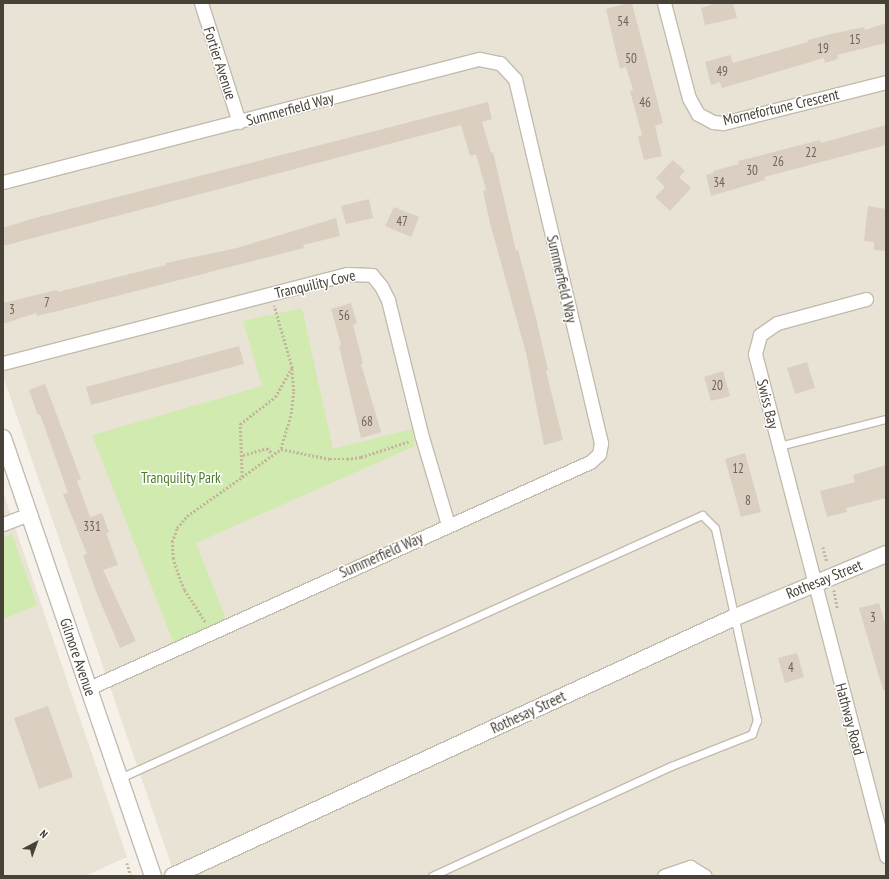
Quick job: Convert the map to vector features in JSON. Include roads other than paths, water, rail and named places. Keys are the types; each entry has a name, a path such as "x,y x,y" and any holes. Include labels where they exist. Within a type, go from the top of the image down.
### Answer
{"street":[{"name":"Fortier Avenue","path":"201,3 239,122"},
{"name":"Mornefortune Crescent","path":"664,3 689,98 698,114 713,122 723,123 886,82"},
{"name":"Summerfield Way","path":"3,182 479,60 500,63 515,79 601,443 599,454 590,462 89,688"},
{"name":"Tranquility Cove","path":"3,362 347,274 372,275 382,286 388,300 422,437 448,525"},
{"name":"Swiss Bay","path":"814,583 755,354 760,335 777,322 866,299"},
{"name":"Gilmore Avenue","path":"3,438 153,876"},
{"path":"3,524 29,514"},
{"name":"Rothesay Street","path":"173,876 733,618 886,554"},
{"name":"Hathway Road","path":"814,583 886,856"},
{"path":"664,876 690,867 705,876"}],"lane":[{"path":"779,446 886,419"},
{"path":"120,778 702,515 715,528 756,720 752,734 671,766 432,876"}],"park label":[{"name":"Tranquility Park","path":"181,478"}]}
